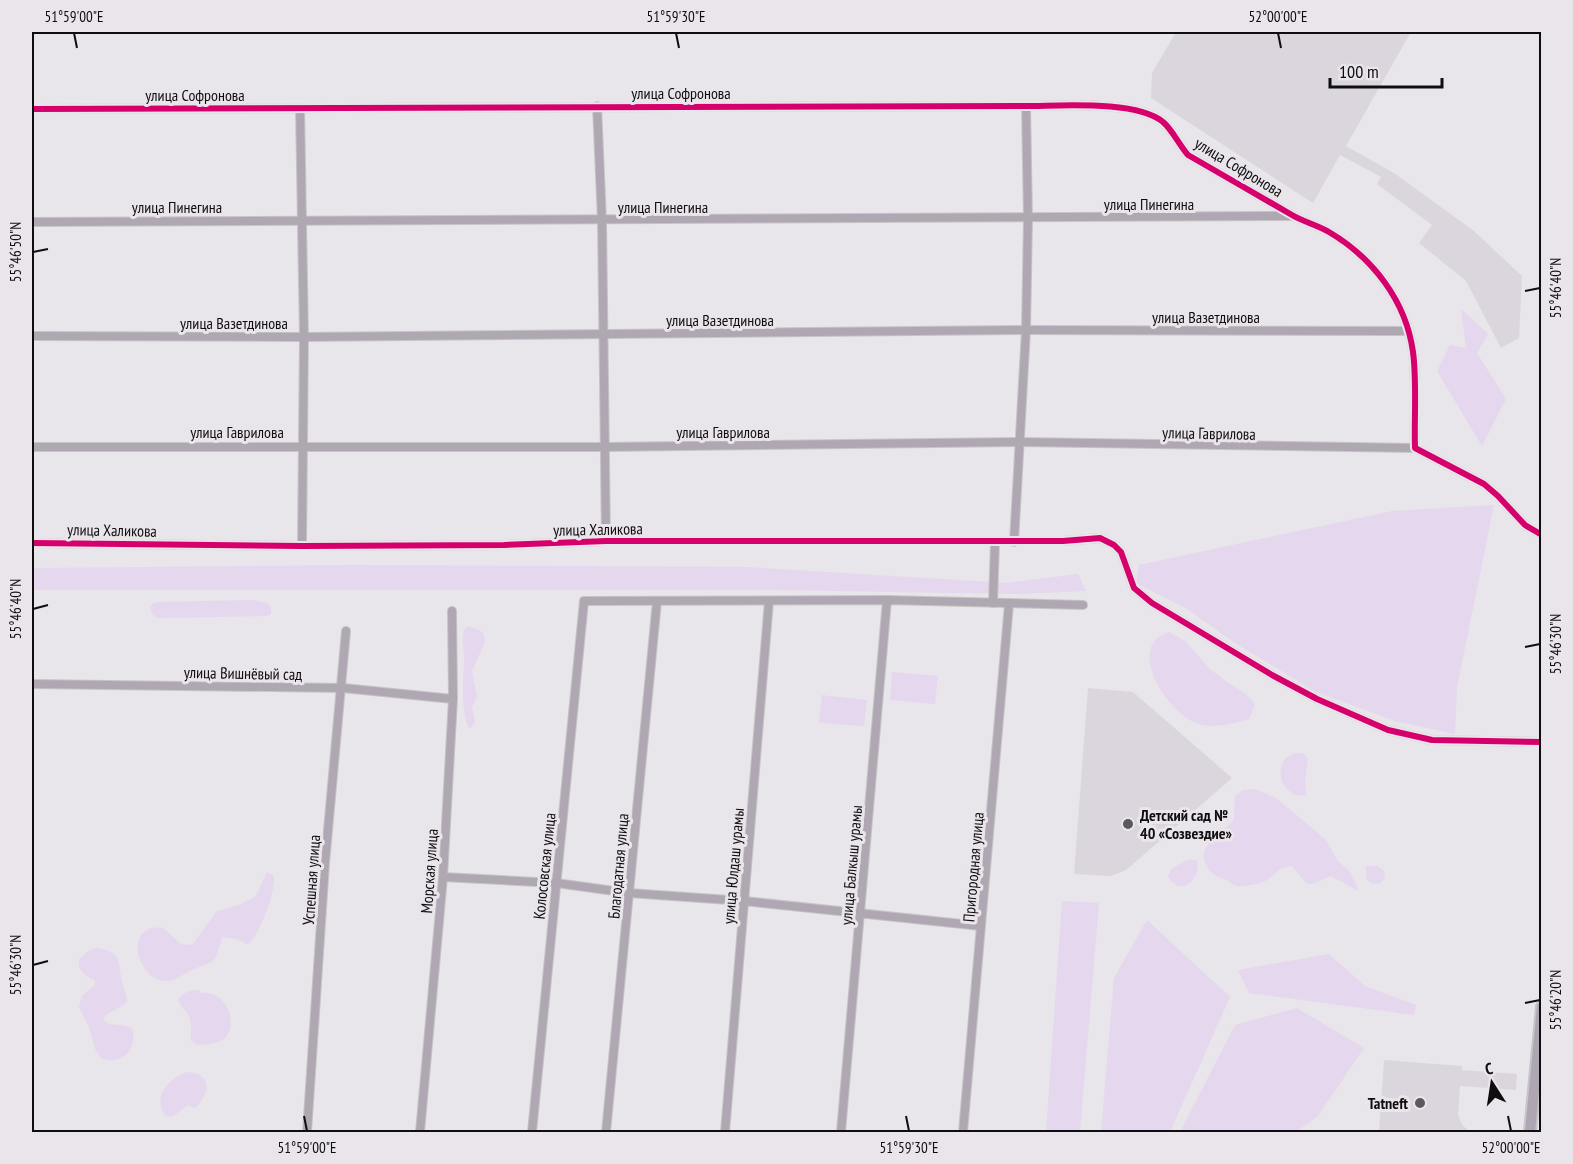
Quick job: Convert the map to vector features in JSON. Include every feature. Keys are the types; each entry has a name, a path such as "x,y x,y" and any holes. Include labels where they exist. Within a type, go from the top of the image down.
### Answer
{"street":[{"name":"улица Софронова","path":"32,109 597,106 1121,107 1148,114 1165,123 1188,155 1294,216 1329,232 1383,277 1395,296 1408,331 1413,353 1415,448"},
{"path":"597,106 602,221 606,541"},
{"path":"1014,542 1026,330 1028,219 1026,106"},
{"path":"300,108 304,337 302,546"},
{"name":"улица Пинегина","path":"32,222 1294,216"},
{"name":"улица Вазетдинова","path":"32,336 304,337 1026,330 1408,331"},
{"name":"улица Гаврилова","path":"32,447 605,447 1021,442 1415,448"},
{"path":"1415,448 1493,490 1525,525 1542,535"},
{"name":"улица Халикова","path":"32,543 302,546 504,545 606,541 1063,542 1087,538 1106,540 1121,552 1134,588 1152,603 1272,675 1317,699 1388,730 1432,740 1542,742"},
{"path":"993,603 995,542"},
{"path":"657,601 887,600 1083,605"},
{"name":"улица Балкыш урамы","path":"841,1132 887,600"},
{"name":"Колосовская улица","path":"532,1132 584,601 657,601"},
{"name":"Благодатная улица","path":"606,1132 657,601"},
{"name":"улица Юлдаш урамы","path":"725,1132 769,601"},
{"name":"Пригородная улица","path":"963,1132 1009,604"},
{"name":"Морская улица","path":"420,1132 443,877 453,699 452,611"},
{"name":"Успешная улица","path":"307,1132 325,863 346,631"},
{"name":"улица Вишнёвый сад","path":"32,684 342,687 453,699"},
{"path":"443,877 556,883 629,893 861,912 981,926"},
{"path":"1530,1132 1542,1008"}],"shaded area":[{"path":"1176,32 1411,32 1346,146 1394,173 1474,231 1522,276 1519,338 1501,348 1466,281 1419,243 1432,225 1377,184 1381,177 1340,155 1313,203 1151,98 1152,73"},
{"path":"1461,309 1488,334 1477,353 1506,399 1482,446 1437,371 1450,345 1466,348"},
{"path":"1494,505 1457,687 1455,734 1395,721 1316,692 1235,643 1187,609 1136,583 1139,565 1392,511"},
{"path":"351,565 747,567 1006,583 1078,574 1086,591 1018,594 776,590 32,590 32,568"},
{"path":"253,600 267,603 271,607 271,614 266,616 157,618 152,614 150,608 153,603 160,602"},
{"path":"468,626 484,634 485,642 472,671 477,697 472,707 475,721 471,728 468,727 463,701 463,638 465,628"},
{"path":"1169,632 1185,641 1210,669 1246,694 1255,704 1249,719 1226,725 1203,725 1190,720 1166,697 1156,682 1150,652 1156,640"},
{"path":"892,672 938,676 935,704 890,700"},
{"name":"Детский сад № 40 «Созвездие»","path":"1088,688 1133,692 1232,778 1126,870 1111,876 1074,874"},
{"path":"822,695 867,700 864,726 819,723"},
{"path":"1295,753 1302,753 1308,758 1305,780 1306,795 1291,792 1282,780 1282,764"},
{"path":"1255,789 1276,798 1326,840 1337,860 1350,872 1359,891 1331,876 1307,884 1292,866 1280,869 1262,882 1243,886 1234,885 1212,873 1205,863 1206,848 1234,820 1235,796 1243,790"},
{"path":"1190,859 1197,861 1196,874 1188,884 1178,886 1168,876 1171,869"},
{"path":"1366,866 1378,866 1384,871 1385,878 1380,883 1373,884 1367,880"},
{"path":"267,872 274,876 270,901 263,920 250,943 222,937 215,958 209,963 169,981 157,979 148,973 138,953 138,943 142,934 150,929 163,928 181,944 192,945 217,911 239,905 256,896"},
{"path":"1062,901 1099,903 1080,1132 1046,1132"},
{"path":"1147,920 1230,997 1170,1132 1101,1132 1114,978"},
{"path":"97,948 115,955 119,963 127,1001 104,1017 104,1021 132,1028 133,1043 130,1049 122,1058 116,1060 101,1058 95,1049 89,1027 79,1007 82,996 95,985 95,981 84,974 79,960 88,951"},
{"path":"1329,954 1365,986 1416,1005 1414,1015 1249,993 1238,970"},
{"path":"192,990 215,995 227,1008 231,1021 229,1033 222,1040 197,1045 191,1040 190,1020 179,1001 180,997"},
{"path":"1297,1008 1364,1048 1318,1116 1296,1132 1180,1132 1235,1025"},
{"name":"Tatneft","path":"1384,1060 1462,1066 1462,1070 1517,1074 1516,1090 1460,1086 1458,1115 1463,1126 1471,1132 1379,1132"},
{"path":"188,1072 202,1076 207,1086 204,1097 195,1108 188,1105 173,1116 166,1116 160,1102 164,1089 174,1078"}],"cycle path":[{"path":"32,109 1078,105 1135,110 1163,122 1188,155 1292,215 1329,232 1360,255 1373,268 1395,298 1409,333 1415,375 1415,448 1484,484 1525,525 1542,535"},
{"path":"32,543 302,546 504,545 606,541 1063,541 1100,538 1114,545 1121,552 1134,588 1152,603 1272,675 1317,699 1388,730 1432,740 1542,742"}],"place":[{"name":"Детский сад № 40 «Созвездие»","path":"1128,824"},
{"name":"Tatneft","path":"1420,1103"}]}
